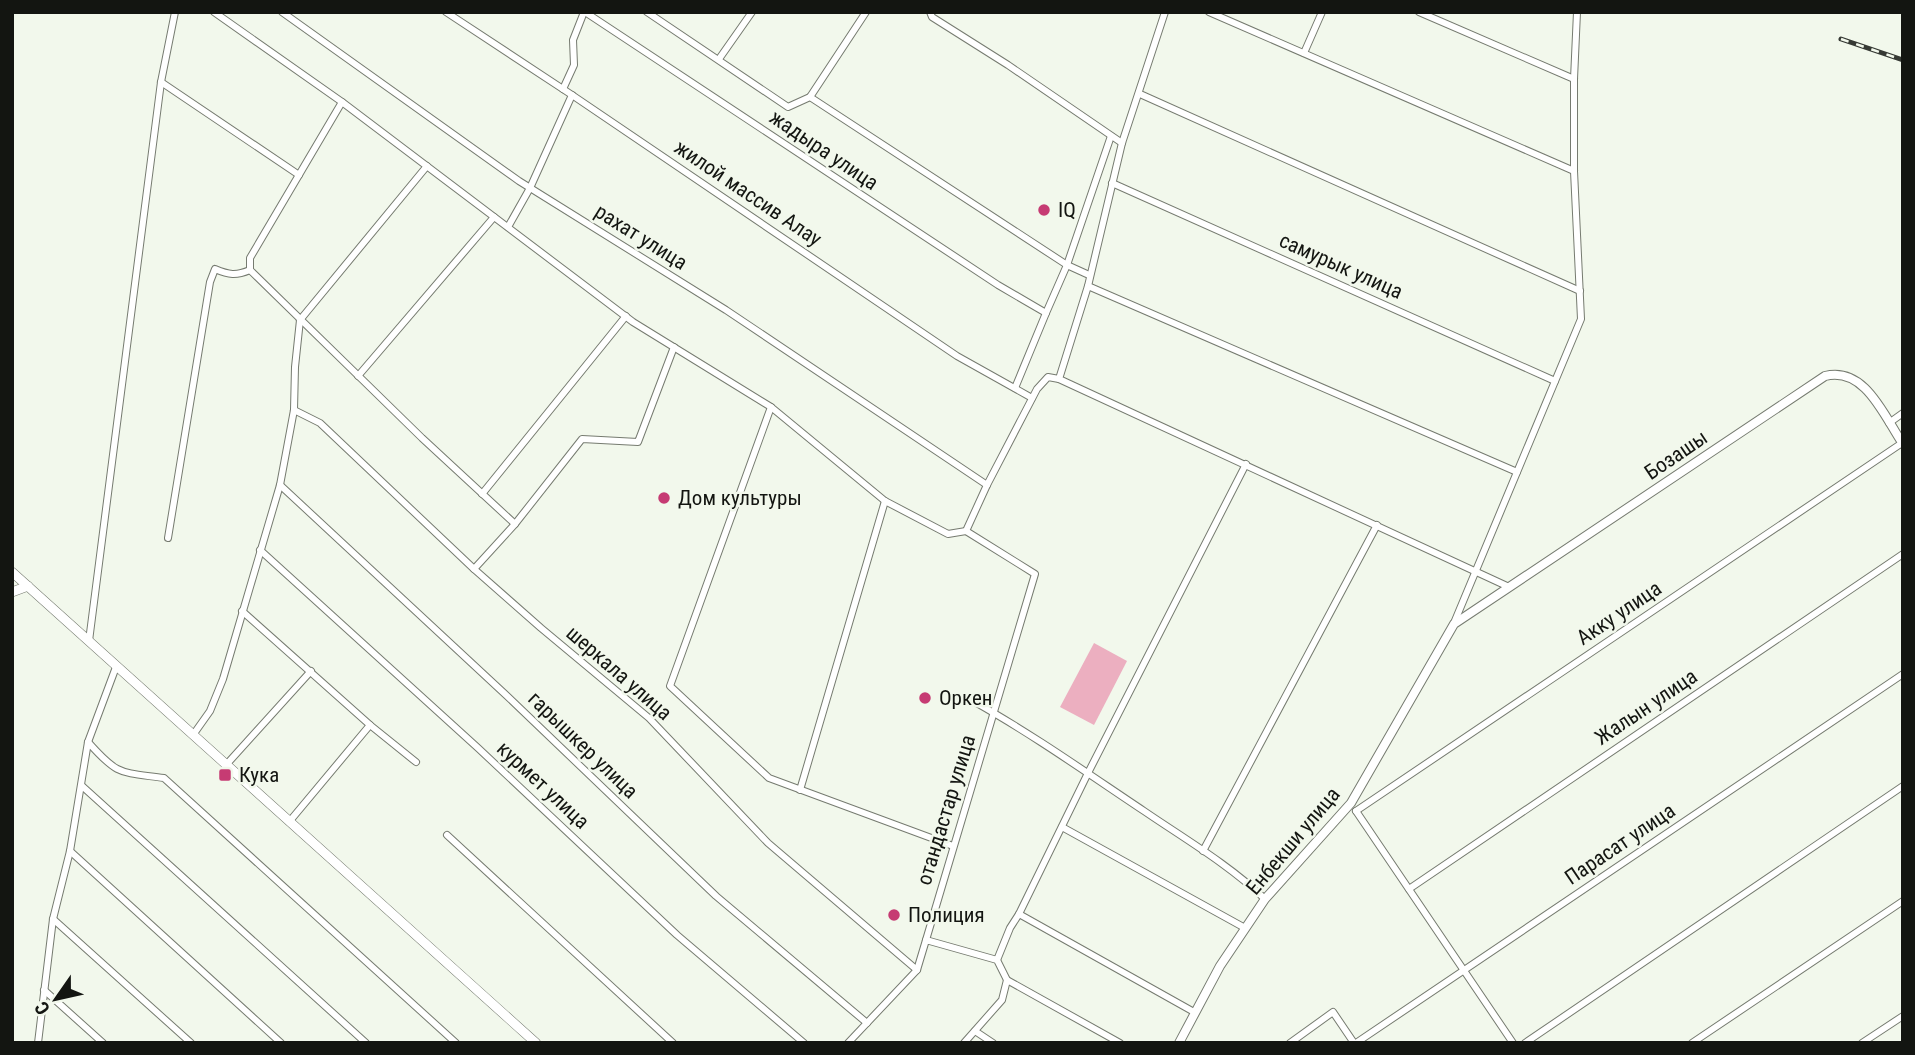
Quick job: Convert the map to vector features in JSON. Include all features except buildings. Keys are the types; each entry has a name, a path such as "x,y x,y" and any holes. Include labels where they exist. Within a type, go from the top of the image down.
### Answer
{"main road":[{"path":"12,572 536,1043"},
{"path":"12,592 28,586"}],"street":[{"path":"89,641 161,82 175,12"},
{"path":"214,12 342,102 626,316 771,407 885,501 947,534 966,531 1032,398 1042,381 1048,377 1059,379 1246,464 1509,587"},
{"name":"рахат улица","path":"282,12 530,188 726,310 987,485"},
{"name":"жилой массив Алау","path":"446,12 957,356 1032,398"},
{"path":"563,89 574,65 573,40 584,12"},
{"name":"жадыра улица","path":"584,12 975,270 1046,313"},
{"path":"647,12 788,107 810,97 866,12"},
{"path":"719,59 752,12"},
{"path":"930,12 932,18 1008,65 1122,143"},
{"path":"1059,379 1088,286 1122,143 1165,12"},
{"path":"1209,12 1574,171"},
{"path":"1304,53 1322,12"},
{"path":"1419,12 1574,79"},
{"path":"1454,624 1581,319 1574,171 1577,12"},
{"path":"161,82 299,175"},
{"path":"1140,94 1580,291"},
{"path":"508,227 530,188 572,95"},
{"path":"810,97 1067,265 1089,275"},
{"path":"342,102 250,258 250,270 515,524"},
{"path":"1015,388 1067,265 1111,136"},
{"path":"193,735 210,710 223,679 280,485 294,410 300,320 427,166"},
{"name":"самурык улица","path":"1112,183 1555,381"},
{"path":"358,376 494,217"},
{"path":"168,538 210,282 215,269 229,275 250,270"},
{"path":"1088,286 1517,472"},
{"path":"482,494 626,316"},
{"path":"474,569 515,524 582,439 638,442 674,347"},
{"name":"Бозашы","path":"1454,624 1825,376 1848,376 1864,386 1903,443"},
{"path":"771,407 670,686 769,778 953,846"},
{"name":"шеркала улица","path":"294,410 320,423 474,569 649,718 768,844 917,970"},
{"path":"1889,422 1903,413"},
{"name":"Акку улица","path":"1356,811 1903,443"},
{"path":"997,960 1010,928 1246,464"},
{"name":"гарышкер улица","path":"280,485 506,695 716,896 867,1023"},
{"path":"800,790 885,501"},
{"path":"1203,850 1377,525"},
{"name":"отандастар улица","path":"917,970 1035,574 966,531"},
{"name":"курмет улица","path":"260,551 478,748 677,935 804,1043"},
{"name":"Жалын улица","path":"1409,889 1903,554"},
{"path":"242,611 370,725 416,762"},
{"name":"Енбекши улица","path":"1179,1043 1220,966 1265,898 1350,803 1454,624"},
{"path":"38,1043 53,919 70,851 88,742 116,667"},
{"path":"226,765 311,671"},
{"name":"Парасат улица","path":"1355,1043 1903,674"},
{"path":"973,701 1027,732 1203,850 1265,898"},
{"path":"289,822 370,725"},
{"path":"88,742 107,763 121,772 164,778 456,1043"},
{"path":"82,786 366,1043"},
{"path":"1525,1043 1903,786"},
{"path":"1350,803 1513,1043"},
{"path":"1062,827 1245,928"},
{"path":"447,835 673,1043"},
{"path":"70,851 281,1043"},
{"path":"1692,1043 1903,901"},
{"path":"1019,914 1194,1012"},
{"path":"53,919 191,1043"},
{"path":"926,940 997,960 1007,980 1120,1043"},
{"path":"848,1043 917,970"},
{"path":"964,1043 1002,1000 1007,980"},
{"path":"44,990 103,1043"},
{"path":"1290,1043 1333,1012 1355,1043"},
{"path":"1862,1043 1903,1016"},
{"path":"975,1031 993,1043"}],"shaded area":[{"path":"1094,643 1127,661 1094,725 1060,707"}],"railway":[{"path":"1841,39 1903,60"}],"place":[{"name":"IQ","path":"1044,210"},
{"name":"Дом культуры","path":"664,498"},
{"name":"Оркен","path":"925,698"},
{"name":"Кука","path":"225,775"},
{"name":"Полиция","path":"894,915"}]}
